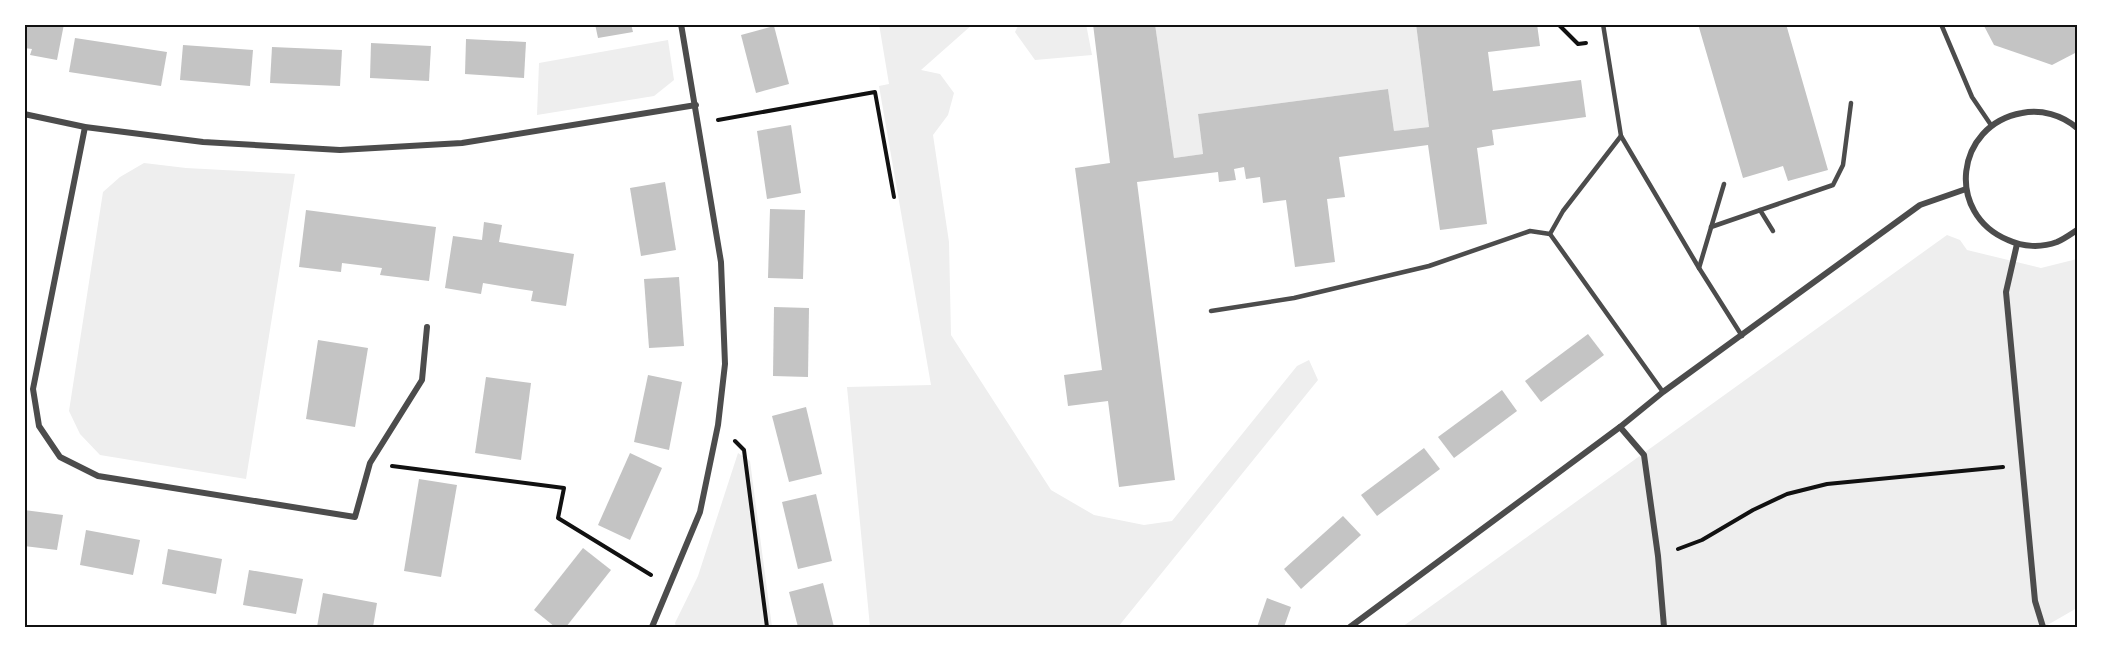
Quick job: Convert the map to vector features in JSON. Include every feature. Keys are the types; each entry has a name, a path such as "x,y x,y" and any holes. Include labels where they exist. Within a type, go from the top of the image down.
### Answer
{"street":[{"path":"652,627 700,512 718,425 725,364 721,262 681,24"},
{"path":"24,114 85,127 203,142 340,150 462,143 696,105"},
{"path":"2077,128 2051,113 2031,111 2010,115 1991,125 1979,138 1970,154 1966,171 1966,189 1971,207 1982,223 1995,235 2017,244 2035,246 2057,242 2077,230"},
{"path":"2071,123 2077,117"},
{"path":"85,127 33,389 39,426 60,457 98,477 355,517 370,463 422,380 427,327"},
{"path":"1350,627 1620,427 1663,392 1920,205 1966,189"},
{"path":"2017,244 2006,292 2035,601 2043,627"},
{"path":"1620,427 1644,455 1658,555 1664,627"}],"lane":[{"path":"1603,24 1621,136 1742,336"},
{"path":"1941,24 1972,97 1991,125"},
{"path":"1711,227 1833,185 1843,165 1851,103"},
{"path":"1550,234 1563,211 1621,136"},
{"path":"1699,268 1724,184"},
{"path":"1760,210 1773,231"},
{"path":"1211,311 1294,298 1429,266 1530,231 1550,234 1663,392"}],"path":[{"path":"1558,24 1578,44 1606,42"},
{"path":"698,123 875,92 894,197"},
{"path":"718,425 744,450 767,627"},
{"path":"370,463 564,488 558,518 670,587"},
{"path":"1658,555 1702,540 1754,510 1797,492 1827,484 2022,466"}],"shaded area":[{"path":"879,24 973,24 921,70 940,74 954,93 948,115 933,135 949,242 951,335 1051,490 1094,515 1144,525 1172,521 1297,366 1309,360 1318,380 1118,627 870,627 847,387 931,385 879,86 889,84"},
{"path":"1019,24 1086,24 1092,55 1035,60 1015,32"},
{"path":"1155,24 1416,24 1429,127 1394,131 1388,89 1198,114 1203,154 1174,158"},
{"path":"668,40 674,80 654,96 537,115 539,63"},
{"path":"144,163 186,168 295,174 246,479 100,455 80,434 69,411 103,192 120,177"},
{"path":"1947,235 1960,240 1967,250 2041,268 2077,259 2077,608 2044,627 1402,627"},
{"path":"738,453 750,461 772,627 676,627 675,623 698,576"}],"building":[{"path":"24,24 64,24 57,60 30,55 32,49 24,48"},
{"path":"595,24 631,24 633,32 598,38"},
{"path":"1093,24 1155,24 1174,158 1203,154 1198,114 1388,89 1394,131 1429,127 1416,24 1537,24 1540,46 1488,52 1493,91 1581,80 1586,117 1492,130 1494,145 1477,148 1487,224 1440,230 1428,145 1339,157 1345,197 1327,199 1335,262 1295,267 1286,200 1263,203 1260,177 1246,179 1244,167 1234,169 1236,180 1219,182 1218,172 1137,182 1175,480 1119,487 1108,401 1068,406 1064,375 1102,370 1075,168 1110,163"},
{"path":"1698,24 1786,24 1828,170 1788,181 1783,166 1743,178"},
{"path":"1983,24 2077,24 2077,52 2052,65 1994,45"},
{"path":"774,26 789,84 756,93 741,35"},
{"path":"75,38 167,52 161,86 69,72"},
{"path":"466,39 526,42 524,78 465,74"},
{"path":"371,43 431,46 429,81 370,78"},
{"path":"183,45 253,50 250,86 180,80"},
{"path":"272,47 342,50 340,86 270,83"},
{"path":"791,125 801,193 767,199 757,131"},
{"path":"665,182 676,250 641,256 630,188"},
{"path":"770,209 805,210 803,279 768,278"},
{"path":"306,210 436,227 429,281 380,275 382,268 342,263 341,272 299,267"},
{"path":"484,222 502,225 499,242 574,254 566,306 531,301 533,291 483,283 481,294 445,288 453,236 482,240"},
{"path":"679,277 684,346 649,348 644,279"},
{"path":"774,307 809,308 808,377 773,376"},
{"path":"1588,334 1604,355 1541,402 1525,381"},
{"path":"318,340 368,348 355,427 306,419"},
{"path":"648,375 682,382 669,450 634,442"},
{"path":"486,377 531,383 521,460 475,453"},
{"path":"1502,390 1517,411 1454,458 1438,437"},
{"path":"806,407 822,474 789,482 772,416"},
{"path":"1424,448 1440,469 1377,516 1361,495"},
{"path":"630,453 662,468 630,540 598,525"},
{"path":"419,479 457,485 441,577 404,571"},
{"path":"816,494 832,561 798,569 782,502"},
{"path":"24,510 63,515 57,550 24,546"},
{"path":"1343,516 1361,535 1301,589 1284,569"},
{"path":"86,530 140,540 133,575 80,565"},
{"path":"583,548 611,570 566,627 555,627 534,610"},
{"path":"168,549 222,559 216,594 162,584"},
{"path":"249,570 303,579 296,614 243,605"},
{"path":"823,583 834,627 798,627 789,592"},
{"path":"323,593 377,603 373,627 317,627"},
{"path":"1267,598 1291,607 1284,627 1257,627"}]}
